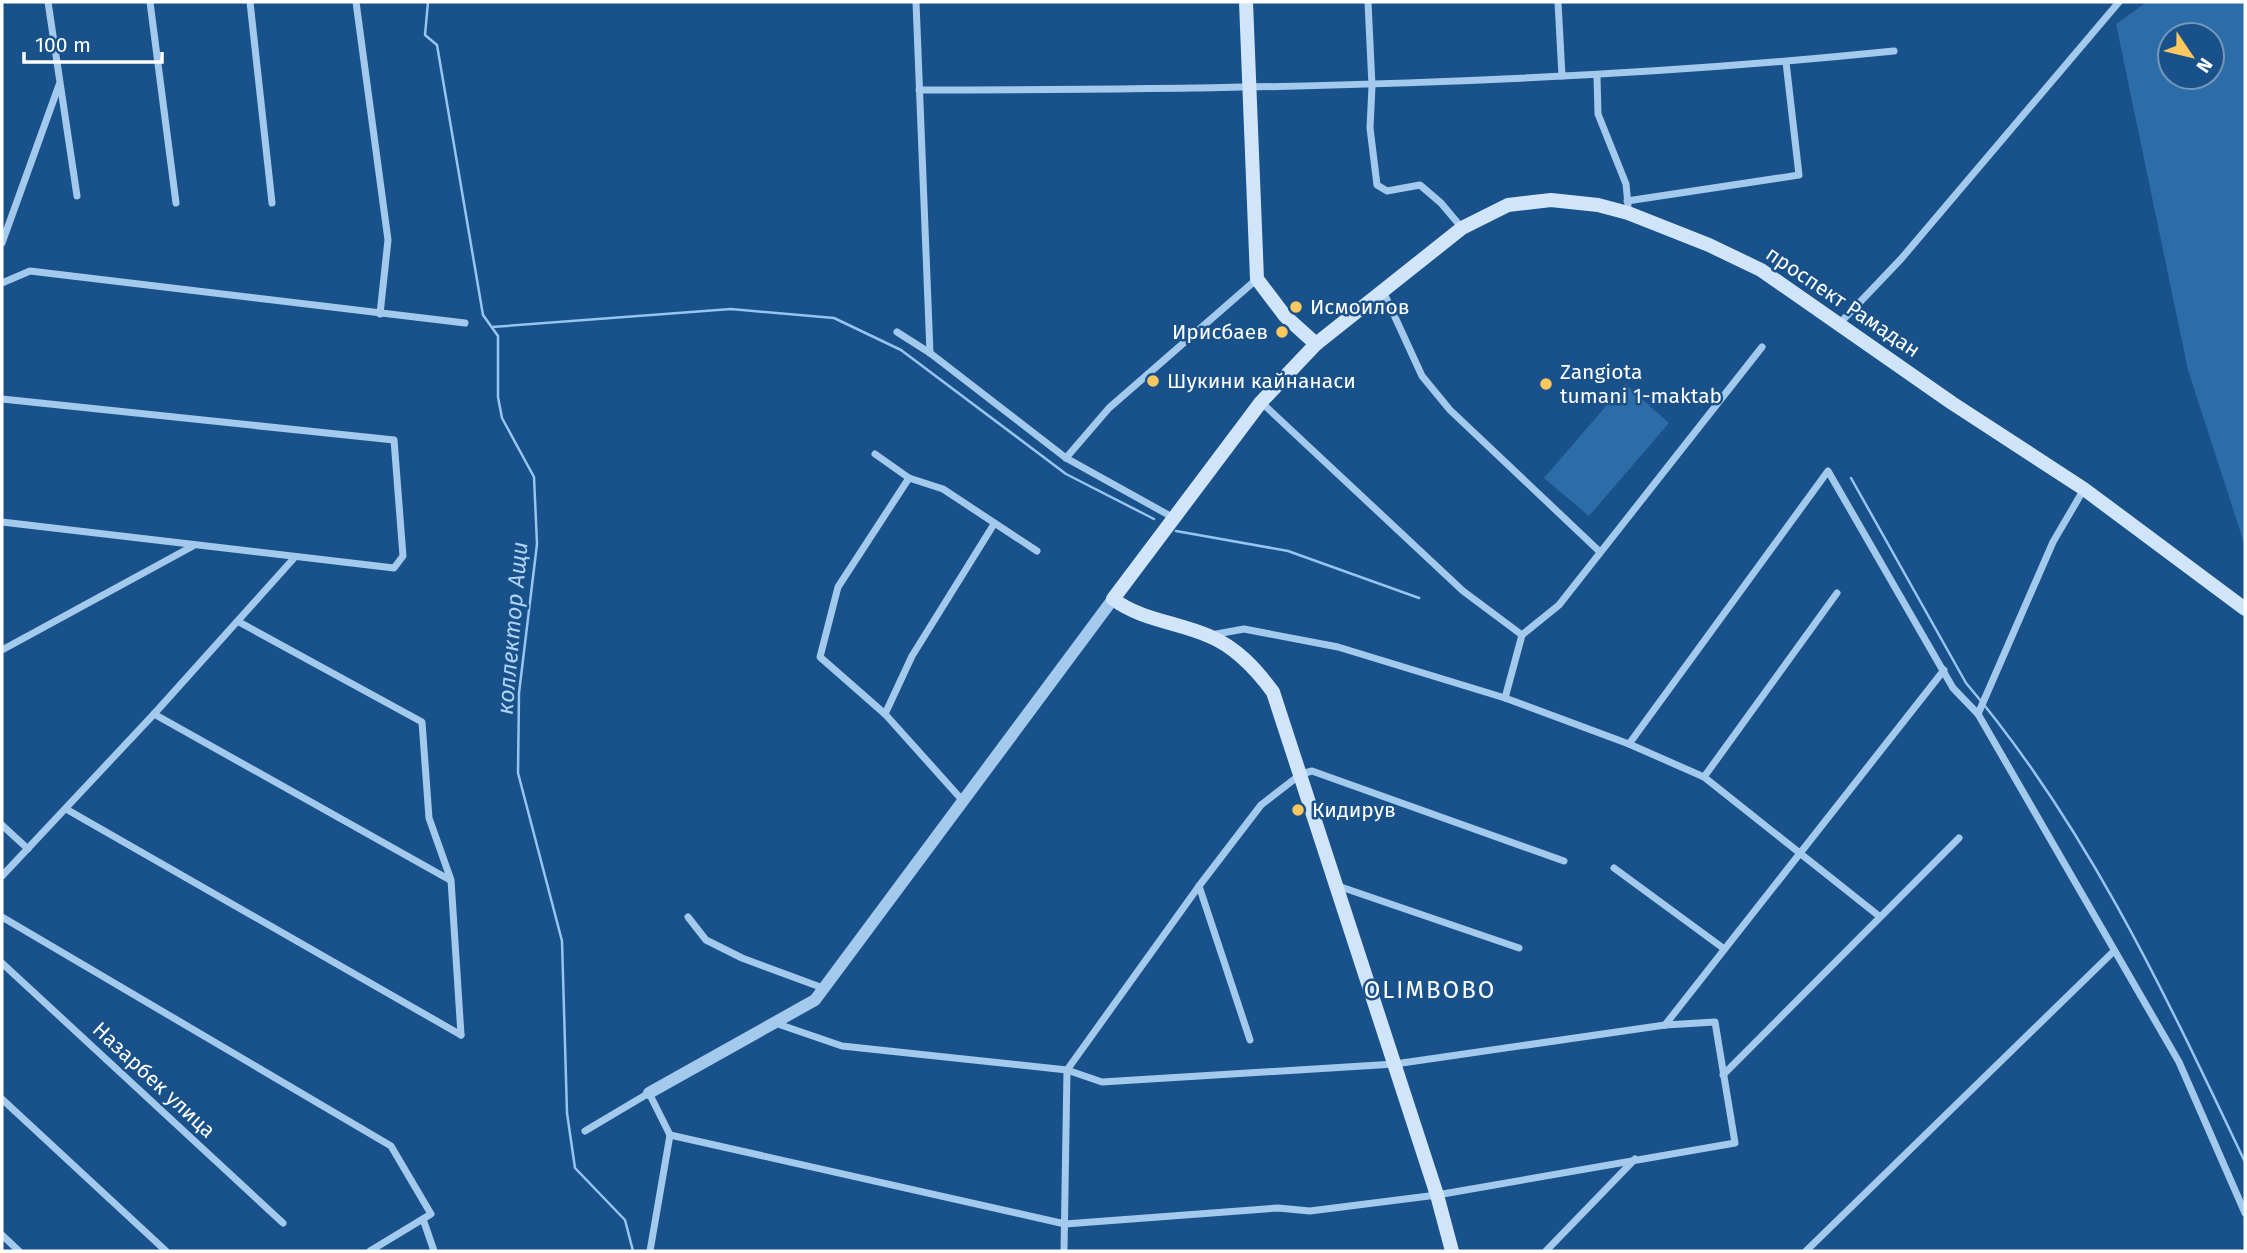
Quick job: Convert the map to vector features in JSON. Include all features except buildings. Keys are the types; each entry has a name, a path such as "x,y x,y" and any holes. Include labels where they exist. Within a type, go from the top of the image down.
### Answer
{"main road":[{"path":"1246,2 1257,279 1285,316 1316,344"},
{"name":"проспект Рамадан","path":"1113,599 1261,402 1316,344 1462,229 1499,208 1525,201 1628,207 1736,256 1786,285 1952,403 2084,489 2245,609"},
{"path":"1113,599 1128,610 1209,636 1248,662 1273,692 1437,1195 1452,1251"}],"street":[{"path":"48,2 77,196"},
{"path":"150,2 176,203"},
{"path":"250,2 272,203"},
{"path":"356,2 388,240 380,314"},
{"path":"916,2 930,353"},
{"path":"1368,2 1372,86 1370,128 1377,185 1387,191 1420,185 1462,229"},
{"path":"1558,2 1562,76"},
{"path":"1840,323 1901,258 2119,2"},
{"path":"919,90 1372,86 1597,76 1894,51"},
{"path":"1597,76 1598,114 1626,184 1628,207 1799,175 1786,62"},
{"path":"2,243 60,85"},
{"path":"2,283 30,271 465,323"},
{"path":"1066,458 1109,408 1257,279"},
{"path":"1382,290 1422,376 1450,410 1599,551"},
{"path":"897,332 930,353 1066,458 1174,518"},
{"path":"1505,698 1522,635 1559,605 1762,347"},
{"path":"2,399 394,440 402,556 394,568 2,522"},
{"path":"1261,402 1463,591 1522,635"},
{"path":"875,454 909,478 943,489 1037,551"},
{"path":"1629,744 1828,471 1953,688 1980,710 2179,1062 2245,1213"},
{"path":"909,478 838,587 820,657 885,714 963,801"},
{"path":"1980,710 2053,542 2084,489"},
{"path":"885,714 912,656 994,524"},
{"path":"2,650 194,546"},
{"path":"2,876 154,715 295,557"},
{"path":"1704,777 1837,593"},
{"path":"585,1131 815,1000 1113,599"},
{"path":"66,809 461,1035 451,880 429,818 422,722 239,622"},
{"path":"1209,636 1244,629 1338,647 1505,698 1629,744 1704,777 1879,916"},
{"path":"1665,1025 1944,670"},
{"path":"154,715 451,880"},
{"path":"1064,1251 1067,1070 1199,886 1261,805 1301,774 1312,771 1564,861"},
{"path":"2,825 28,849"},
{"path":"1723,1075 1959,838"},
{"path":"1614,868 1723,948"},
{"path":"1199,886 1250,1040"},
{"path":"1338,886 1519,948"},
{"path":"2,917 391,1146 431,1214 370,1251"},
{"path":"688,917 706,940 742,958 823,988"},
{"path":"1806,1251 2114,951"},
{"name":"Назарбек улица","path":"2,963 283,1223"},
{"path":"670,1135 1065,1224 1278,1208 1310,1211 1437,1195 1636,1158 1735,1143 1715,1023 1665,1025 1395,1064 1102,1082 1067,1070 842,1046 775,1022"},
{"path":"649,1093 670,1135 650,1251"},
{"path":"2,1099 166,1251"},
{"path":"1546,1251 1636,1158"},
{"path":"424,1219 435,1251"},
{"path":"2,1235 19,1251"}],"shaded area":[{"path":"2147,2 2245,2 2245,546 2188,370 2116,24"},
{"path":"1625,384 1669,423 1589,516 1544,478"}],"waterway":[{"name":"коллектор Ащи","path":"428,2 425,35 437,45 483,315 498,336 498,397 502,418 534,477 537,544 519,693 518,773 562,941 567,1113 575,1168 625,1220 633,1251"},
{"path":"492,327 731,309 834,318 901,350 1066,474 1154,519"},
{"path":"1851,478 1966,683 2049,794 2121,913 2245,1162"},
{"path":"1176,531 1288,551 1419,598"}],"place":[{"name":"Исмоилов","path":"1296,307"},
{"name":"Ирисбаев","path":"1282,332"},
{"name":"Шукини кайнанаси","path":"1153,381"},
{"name":"Zangiota tumani 1-maktab","path":"1546,384"},
{"name":"Кидирув","path":"1298,810"}],"district":[{"name":"OLIMBOBO","path":"1430,990"}]}
